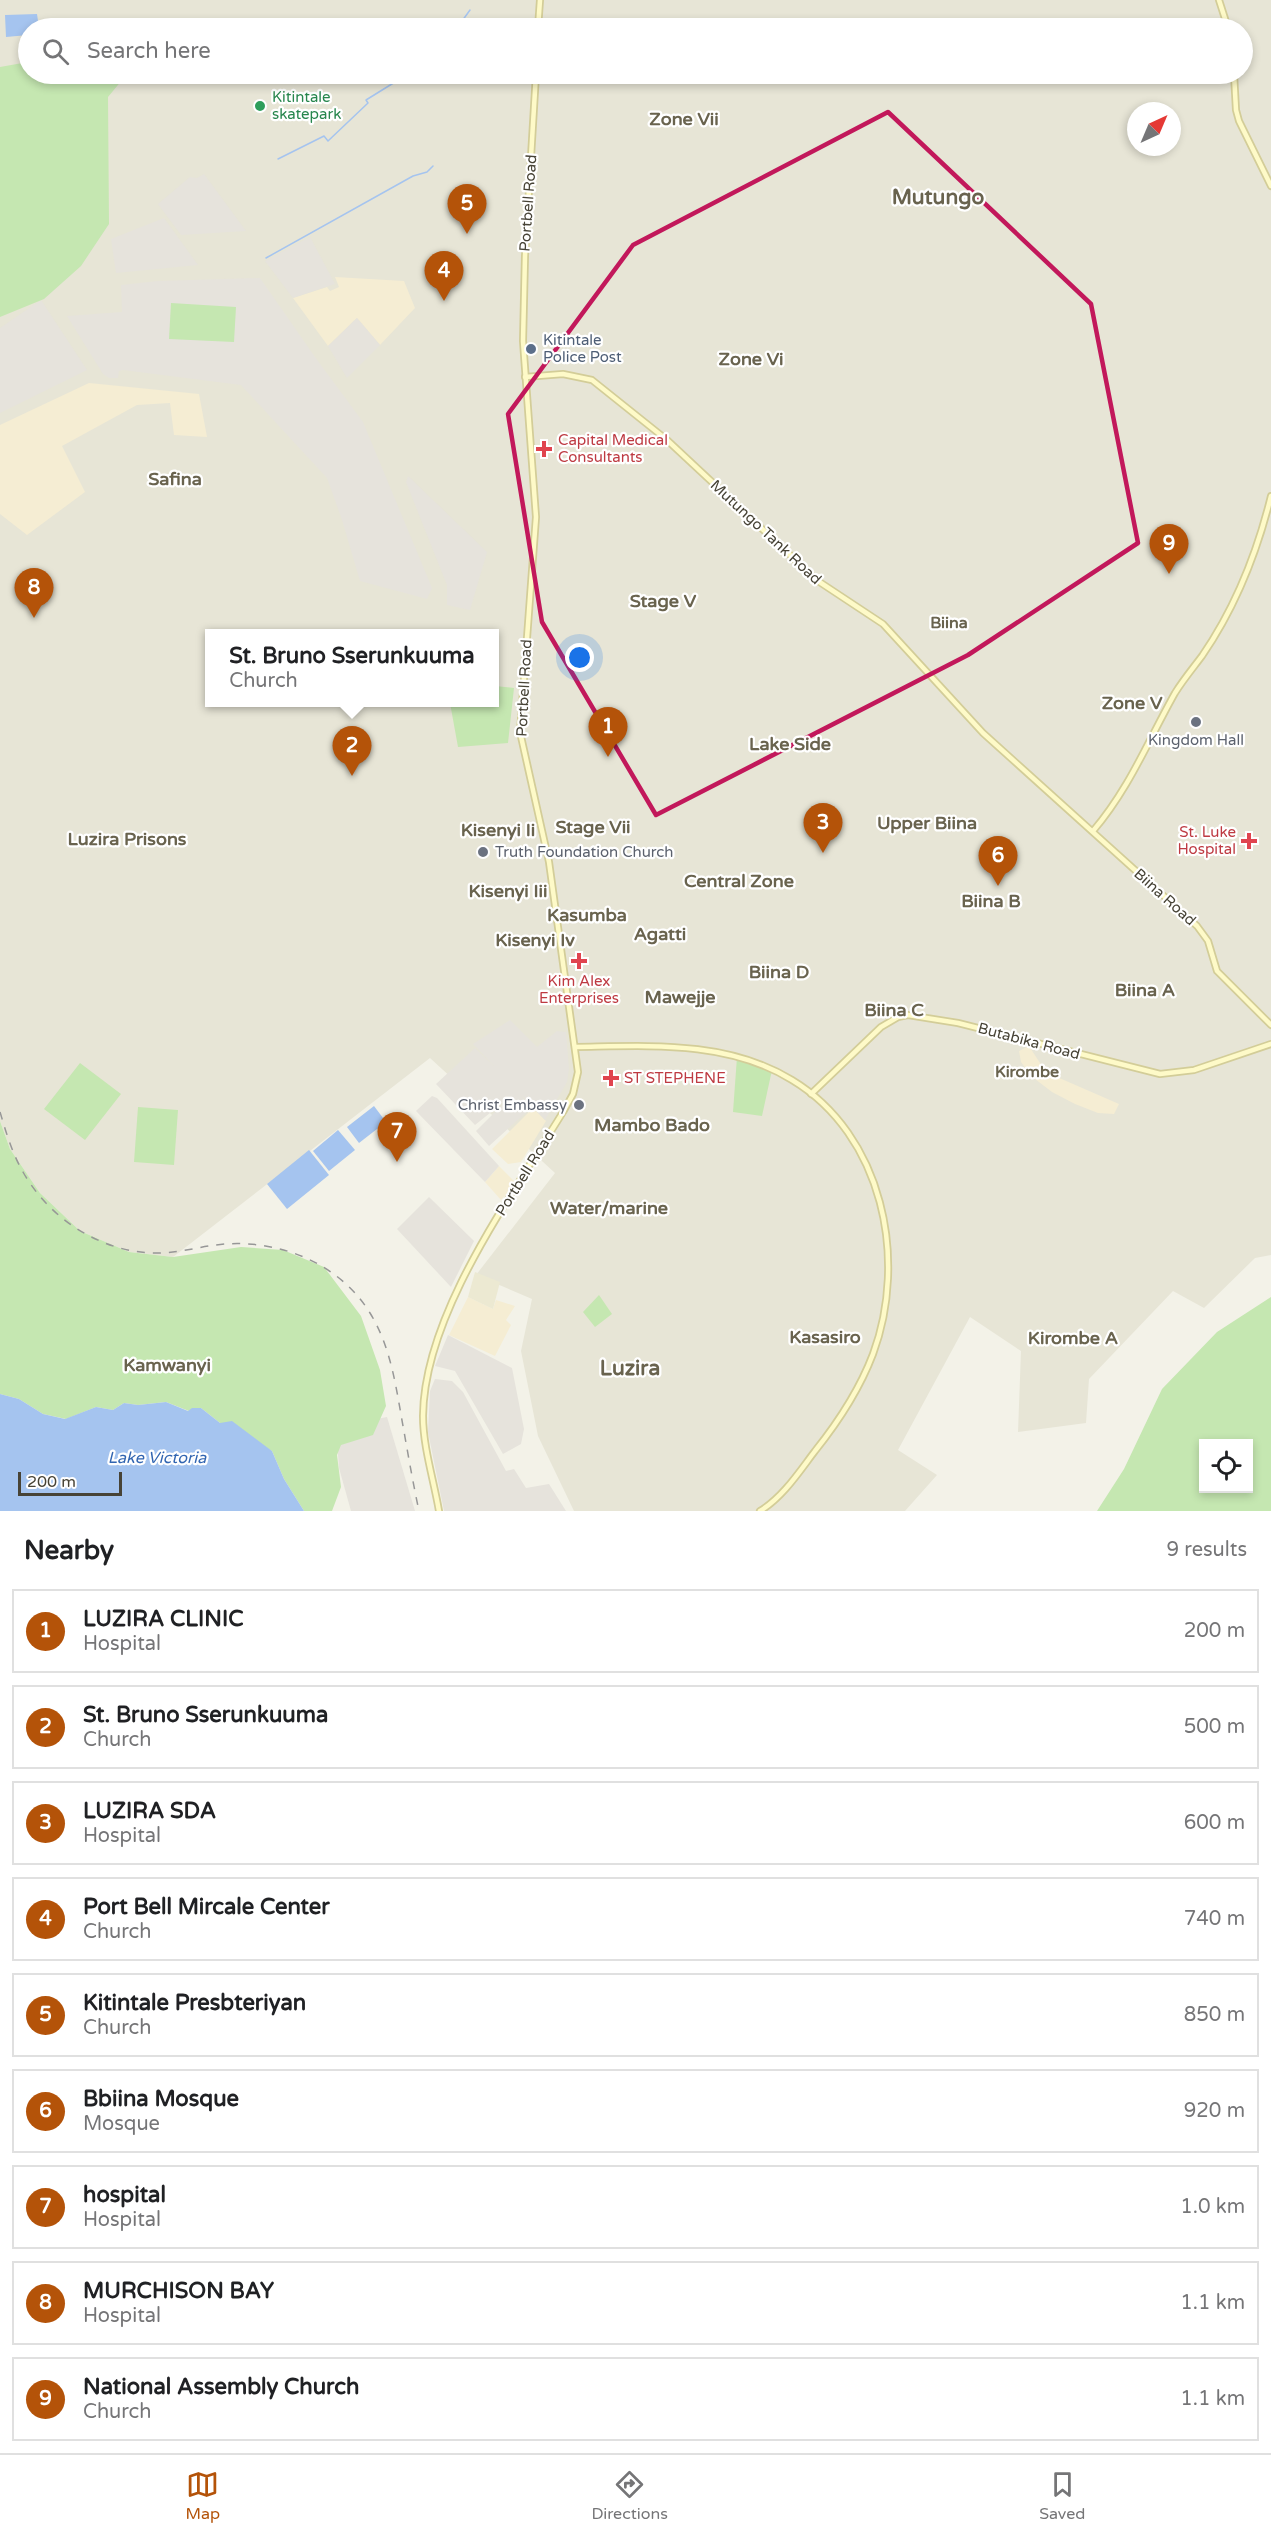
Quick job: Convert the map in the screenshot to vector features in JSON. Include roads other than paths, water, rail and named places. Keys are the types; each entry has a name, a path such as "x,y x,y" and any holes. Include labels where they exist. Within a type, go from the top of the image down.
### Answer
{"main road":[{"path":"539,18 540,0"},
{"path":"1219,0 1225,18"},
{"name":"Portbell Road","path":"440,1511 423,1417 434,1349 477,1249 573,1094 578,1072 549,862 520,732 536,517 525,376 525,256 535,84"},
{"path":"1235,84 1238,118 1246,139 1271,186"},
{"name":"Mutungo Tank Road","path":"525,376 563,374 579,376 596,382 667,440 818,581 883,624 963,713 1093,831"},
{"path":"1093,831 1124,791 1174,695 1202,656 1235,598 1252,561 1271,496"},
{"name":"Biina Road","path":"1093,831 1197,926 1208,941 1217,971 1271,1024"},
{"name":"Butabika Road","path":"811,1094 881,1027 898,1017 908,1015 950,1021 1160,1074 1194,1070 1271,1044"},
{"path":"576,1047 679,1047 728,1053 772,1069 811,1094 844,1127 861,1155 877,1189 887,1235 886,1299 874,1352 845,1411 781,1494 760,1511"}],"water":[{"path":"37,14 38,18 18,18 18,36 6,37 5,15"},
{"path":"374,1106 386,1122 359,1143 347,1127"},
{"path":"338,1130 355,1150 329,1171 313,1151"},
{"path":"309,1150 329,1175 287,1209 267,1184"},
{"name":"Lake Victoria","path":"0,1394 19,1399 43,1414 65,1419 96,1407 113,1410 124,1403 138,1405 166,1402 188,1411 192,1408 201,1408 220,1423 232,1421 272,1451 284,1479 304,1511 0,1511"}],"waterway":[{"path":"464,18 470,10"},
{"path":"278,159 324,136 328,141 368,103 366,100 392,84"},
{"path":"266,258 413,176 427,172 433,166"}],"railway":[{"path":"0,1112 16,1157 34,1189 61,1217 95,1239 132,1251 152,1253 225,1244 267,1246 307,1259 343,1281 370,1313 388,1353 419,1511"}],"place":[{"name":"Kitintale skatepark","path":"260,106"},
{"name":"Kitintale Presbteriyan","path":"467,234"},
{"name":"Port Bell Mircale Center","path":"444,301"},
{"name":"Kitintale Police Post","path":"531,349"},
{"name":"Capital Medical Consultants","path":"544,449"},
{"name":"National Assembly Church","path":"1169,574"},
{"name":"MURCHISON BAY","path":"34,618"},
{"name":"Kingdom Hall","path":"1196,722"},
{"name":"LUZIRA CLINIC","path":"608,757"},
{"name":"St. Bruno Sserunkuuma","path":"352,776"},
{"name":"St. Luke Hospital","path":"1249,841"},
{"name":"Truth Foundation Church","path":"483,852"},
{"name":"LUZIRA SDA","path":"823,853"},
{"name":"Bbiina Mosque","path":"998,886"},
{"name":"Kim Alex Enterprises","path":"579,961"},
{"name":"ST STEPHENE","path":"611,1078"},
{"name":"Christ Embassy","path":"579,1105"},
{"name":"hospital","path":"397,1162"}],"district":[{"name":"Zone Vii","path":"684,119"},
{"name":"Mutungo","path":"938,197"},
{"name":"Zone Vi","path":"751,359"},
{"name":"Safina","path":"175,479"},
{"name":"Stage V","path":"663,601"},
{"name":"Biina","path":"949,622"},
{"name":"Zone V","path":"1132,703"},
{"name":"Lake Side","path":"790,744"},
{"name":"Upper Biina","path":"927,823"},
{"name":"Stage Vii","path":"593,827"},
{"name":"Kisenyi Ii","path":"498,830"},
{"name":"Luzira Prisons","path":"127,839"},
{"name":"Central Zone","path":"739,881"},
{"name":"Kisenyi Iii","path":"508,891"},
{"name":"Biina B","path":"991,901"},
{"name":"Kasumba","path":"587,915"},
{"name":"Agatti","path":"660,934"},
{"name":"Kisenyi Iv","path":"535,940"},
{"name":"Biina D","path":"779,972"},
{"name":"Biina A","path":"1145,990"},
{"name":"Mawejje","path":"680,997"},
{"name":"Biina C","path":"894,1010"},
{"name":"Kirombe","path":"1027,1071"},
{"name":"Mambo Bado","path":"652,1125"},
{"name":"Water/marine","path":"609,1208"},
{"name":"Kasasiro","path":"825,1337"},
{"name":"Kirombe A","path":"1073,1338"},
{"name":"Kamwanyi","path":"167,1365"},
{"name":"Luzira","path":"630,1368"}]}
